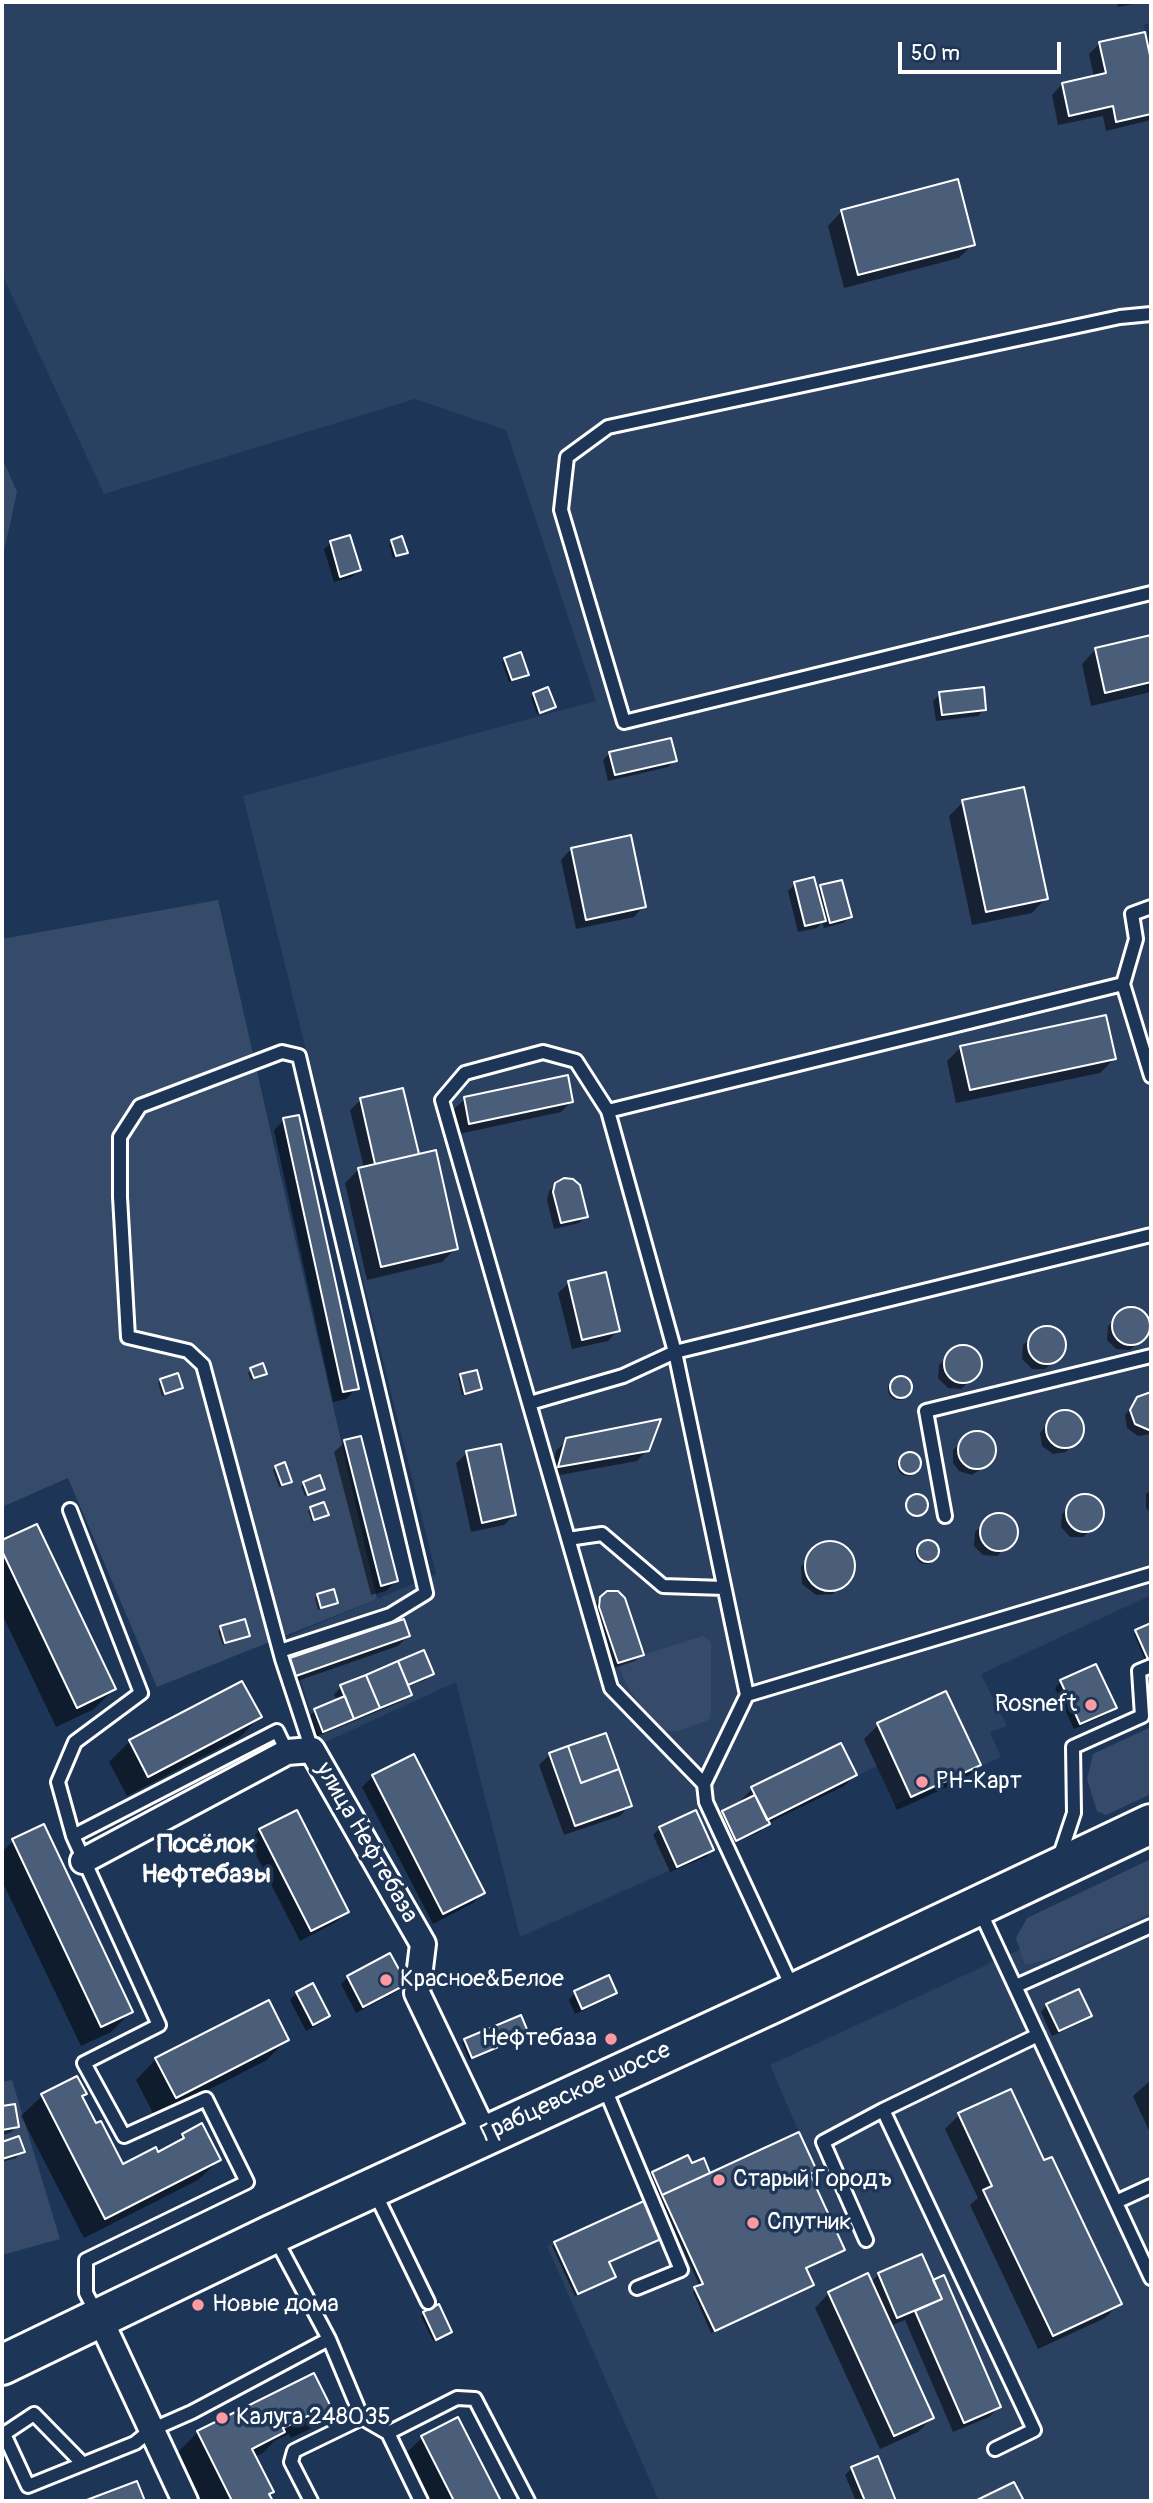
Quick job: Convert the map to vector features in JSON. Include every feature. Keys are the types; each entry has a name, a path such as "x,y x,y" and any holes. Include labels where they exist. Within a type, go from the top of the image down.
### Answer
{"main road":[{"name":"Грабцевское шоссе","path":"2,2365 273,2234 1151,1824"}],"street":[{"name":"улица Нефтебаза","path":"83,1861 288,1752 312,1750 424,1944 417,1993 485,2135"},
{"path":"100,2319 185,2501"}],"lane":[{"path":"1151,314 1120,317 608,427 567,457 561,510 624,722 1151,593"},
{"path":"1151,907 1132,914 1136,939 1123,984 1151,1076"},
{"path":"608,1111 1123,984"},
{"path":"280,1651 390,1615 426,1593 299,1056 282,1052 140,1106 120,1137 120,1197 128,1336 188,1351 203,1365 280,1651 312,1750"},
{"path":"704,1784 611,1688 442,1100 465,1073 543,1052 576,1060 608,1111 675,1352 747,1695 704,1784 706,1802 795,1992"},
{"path":"530,1404 623,1376 675,1352 1151,1235"},
{"path":"945,1516 926,1411 1151,1356"},
{"path":"70,1510 141,1693 75,1742 58,1782 83,1861 159,2025 84,2063 124,2136 206,2099 247,2182 86,2260 86,2293 100,2319"},
{"path":"568,1539 602,1534 663,1586 724,1588"},
{"path":"747,1695 1151,1574"},
{"path":"1056,1869 1074,1813 1073,1747 1142,1716 1139,1671 1151,1666"},
{"path":"74,1836 276,1731 288,1752"},
{"path":"978,1906 1151,2278"},
{"path":"1016,1986 1151,1926"},
{"path":"866,2239 822,2143 883,2110 1038,2035"},
{"path":"601,2081 681,2270 637,2288"},
{"path":"883,2110 1034,2430 995,2449"},
{"path":"1116,2202 1151,2186"},
{"path":"373,2187 428,2302"},
{"path":"273,2234 329,2339 362,2418 388,2433 421,2501"},
{"path":"82,2463 34,2414 4,2434 28,2486 135,2443 151,2430 192,2412 329,2339"},
{"path":"388,2433 457,2398 475,2399 528,2501"},
{"path":"311,2501 291,2462 294,2451 362,2418"}],"shaded area":[{"path":"2,2 1151,2 1151,23 1144,25 1151,60 1151,1595 981,1674 1007,1726 990,1732 1001,1757 894,1805 877,1766 768,1820 770,1824 736,1841 520,1937 456,1682 321,1744 287,1637 436,1574 243,796 596,701 506,430 415,399 104,494 2,274"},
{"path":"2,458 17,492 2,560"},
{"path":"218,900 377,1599 157,1687 68,1478 2,1507 2,939"},
{"path":"703,1636 711,1642 709,1720 678,1731 664,1731 636,1700 618,1663"},
{"path":"1151,1727 1151,1794 1106,1815 1097,1811 1087,1779 1093,1754"},
{"path":"1151,1859 1151,1913 1056,1957 1025,1965 1016,1938 1027,1918"},
{"path":"1151,1889 1151,2501 659,2501 547,2246 799,2132 770,2065"},
{"path":"12,2080 60,2239 2,2255 2,2082"}],"building":[{"path":"1145,32 1151,60 1151,114 1116,122 1113,106 1069,116 1062,83 1106,73 1099,42"},
{"path":"958,179 975,245 858,275 841,210"},
{"path":"350,535 361,570 340,577 330,541"},
{"path":"402,536 408,553 396,556 391,540"},
{"path":"1151,635 1151,682 1105,693 1095,648"},
{"path":"521,652 529,675 512,680 504,658"},
{"path":"548,687 556,707 540,713 533,693"},
{"path":"984,687 986,710 942,715 939,692"},
{"path":"671,738 677,761 615,775 609,752"},
{"path":"1024,787 1048,899 986,912 962,800"},
{"path":"631,835 646,907 586,920 571,848"},
{"path":"814,877 826,921 805,926 794,882"},
{"path":"842,880 852,917 830,923 820,885"},
{"path":"1106,1015 1116,1059 970,1090 960,1046"},
{"path":"568,1075 573,1102 469,1124 464,1097"},
{"path":"403,1088 419,1154 375,1164 360,1098"},
{"path":"299,1115 359,1389 343,1392 283,1118"},
{"path":"436,1150 458,1249 381,1267 358,1168"},
{"path":"564,1178 573,1179 580,1185 588,1217 561,1223 553,1192 555,1183"},
{"path":"606,1272 620,1331 582,1340 568,1281"},
{"path":"1131,1307 1145,1312 1150,1326 1145,1340 1131,1345 1117,1340 1112,1326 1117,1312"},
{"path":"1047,1326 1061,1331 1066,1345 1061,1359 1047,1364 1033,1359 1028,1345 1033,1331"},
{"path":"963,1345 977,1350 982,1364 977,1378 963,1383 949,1378 944,1364 949,1350"},
{"path":"263,1363 267,1374 254,1378 250,1368"},
{"path":"477,1370 482,1389 465,1394 460,1374"},
{"path":"178,1373 183,1388 165,1394 160,1379"},
{"path":"901,1376 909,1379 912,1387 909,1395 901,1398 893,1395 890,1387 893,1379"},
{"path":"1151,1392 1149,1430 1135,1424 1130,1410 1137,1397"},
{"path":"1065,1410 1079,1415 1084,1429 1079,1443 1065,1448 1051,1443 1046,1429 1051,1415"},
{"path":"661,1419 649,1451 558,1467 566,1438"},
{"path":"977,1431 991,1436 996,1450 991,1464 977,1469 963,1464 958,1450 963,1436"},
{"path":"361,1436 398,1581 381,1586 344,1440"},
{"path":"501,1444 516,1515 482,1523 466,1451"},
{"path":"910,1452 918,1455 921,1463 918,1471 910,1474 902,1471 899,1463 902,1455"},
{"path":"285,1462 292,1482 282,1485 275,1466"},
{"path":"320,1475 325,1489 308,1495 303,1482"},
{"path":"917,1494 925,1497 928,1505 925,1513 917,1516 909,1513 906,1505 909,1497"},
{"path":"1085,1494 1099,1499 1104,1513 1099,1527 1085,1532 1071,1527 1066,1513 1071,1499"},
{"path":"324,1502 329,1515 314,1520 310,1507"},
{"path":"999,1513 1013,1518 1018,1532 1013,1546 999,1551 985,1546 980,1532 985,1518"},
{"path":"37,1524 116,1689 77,1708 2,1551 2,1540"},
{"path":"928,1540 936,1543 939,1551 936,1559 928,1562 920,1559 917,1551 920,1543"},
{"path":"830,1541 847,1549 855,1566 847,1583 830,1591 813,1583 805,1566 813,1549"},
{"path":"334,1589 338,1603 321,1608 317,1594"},
{"path":"607,1591 618,1591 625,1598 644,1655 618,1663 599,1607 600,1597"},
{"path":"245,1619 250,1636 225,1643 220,1626"},
{"path":"404,1619 410,1636 293,1677 287,1659"},
{"path":"1151,1623 1151,1666 1135,1630"},
{"path":"424,1650 434,1674 408,1685 398,1661"},
{"path":"398,1661 412,1695 380,1708 366,1675"},
{"path":"1096,1664 1117,1708 1080,1724 1060,1680"},
{"path":"366,1675 380,1708 354,1719 340,1685"},
{"path":"242,1681 262,1717 148,1777 129,1740"},
{"path":"946,1691 981,1765 911,1797 877,1723"},
{"path":"345,1696 354,1719 323,1732 314,1709"},
{"path":"606,1733 619,1769 581,1783 568,1746"},
{"path":"841,1743 857,1775 767,1820 751,1787"},
{"path":"568,1746 581,1783 619,1769 632,1806 575,1826 549,1753"},
{"path":"414,1754 485,1893 443,1914 372,1775"},
{"path":"755,1795 770,1824 736,1841 722,1811"},
{"path":"297,1810 349,1912 311,1931 259,1829"},
{"path":"696,1810 714,1850 677,1867 659,1827"},
{"path":"44,1824 133,2012 101,2027 12,1839"},
{"path":"390,1953 407,1984 363,2007 347,1976"},
{"path":"609,1975 617,1993 582,2009 574,1991"},
{"path":"313,1983 330,2016 313,2025 296,1992"},
{"path":"1079,1989 1092,2016 1059,2031 1046,2004"},
{"path":"269,2000 289,2040 176,2098 155,2058"},
{"path":"521,2015 529,2034 472,2058 464,2039"},
{"path":"77,2076 87,2094 82,2096 96,2123 101,2121 123,2164 156,2147 158,2152 184,2138 182,2134 202,2123 221,2160 105,2219 41,2094"},
{"path":"1011,2089 1044,2160 1052,2157 1122,2304 1053,2336 983,2190 992,2186 958,2113"},
{"path":"15,2104 19,2127 2,2130 2,2106"},
{"name":"Спутник","path":"799,2132 817,2171 810,2174 845,2250 806,2268 814,2285 715,2331 694,2287 703,2284 662,2195"},
{"path":"19,2136 25,2152 2,2159 2,2142"},
{"path":"688,2155 692,2163 704,2158 710,2173 662,2195 652,2172"},
{"path":"644,2201 661,2239 609,2262 616,2277 578,2294 554,2242"},
{"path":"922,2254 942,2299 897,2318 878,2273"},
{"path":"868,2273 934,2418 894,2436 828,2292"},
{"path":"944,2275 1001,2407 964,2423 915,2311 942,2299 933,2280"},
{"path":"439,2304 452,2332 436,2340 423,2312"},
{"path":"314,2373 332,2409 312,2419 310,2415 283,2428 285,2432 252,2449 274,2492 269,2494 273,2501 232,2501 197,2431"},
{"path":"458,2417 501,2501 454,2501 421,2436"},
{"path":"878,2456 896,2501 865,2501 851,2467"},
{"path":"137,2481 145,2501 84,2501"},
{"path":"1014,2482 1024,2501 975,2501"}],"place":[{"name":"Rosneft","path":"1091,1705"},
{"name":"РН-Карт","path":"922,1782"},
{"name":"Красное&Белое","path":"386,1980"},
{"name":"Нефтебаза","path":"611,2039"},
{"name":"Старый Городъ","path":"719,2180"},
{"name":"Спутник","path":"753,2223"},
{"name":"Новые дома","path":"198,2305"},
{"name":"Калуга 248035","path":"222,2418"}],"district":[{"name":"Посёлок Нефтебазы","path":"206,1860"}]}
